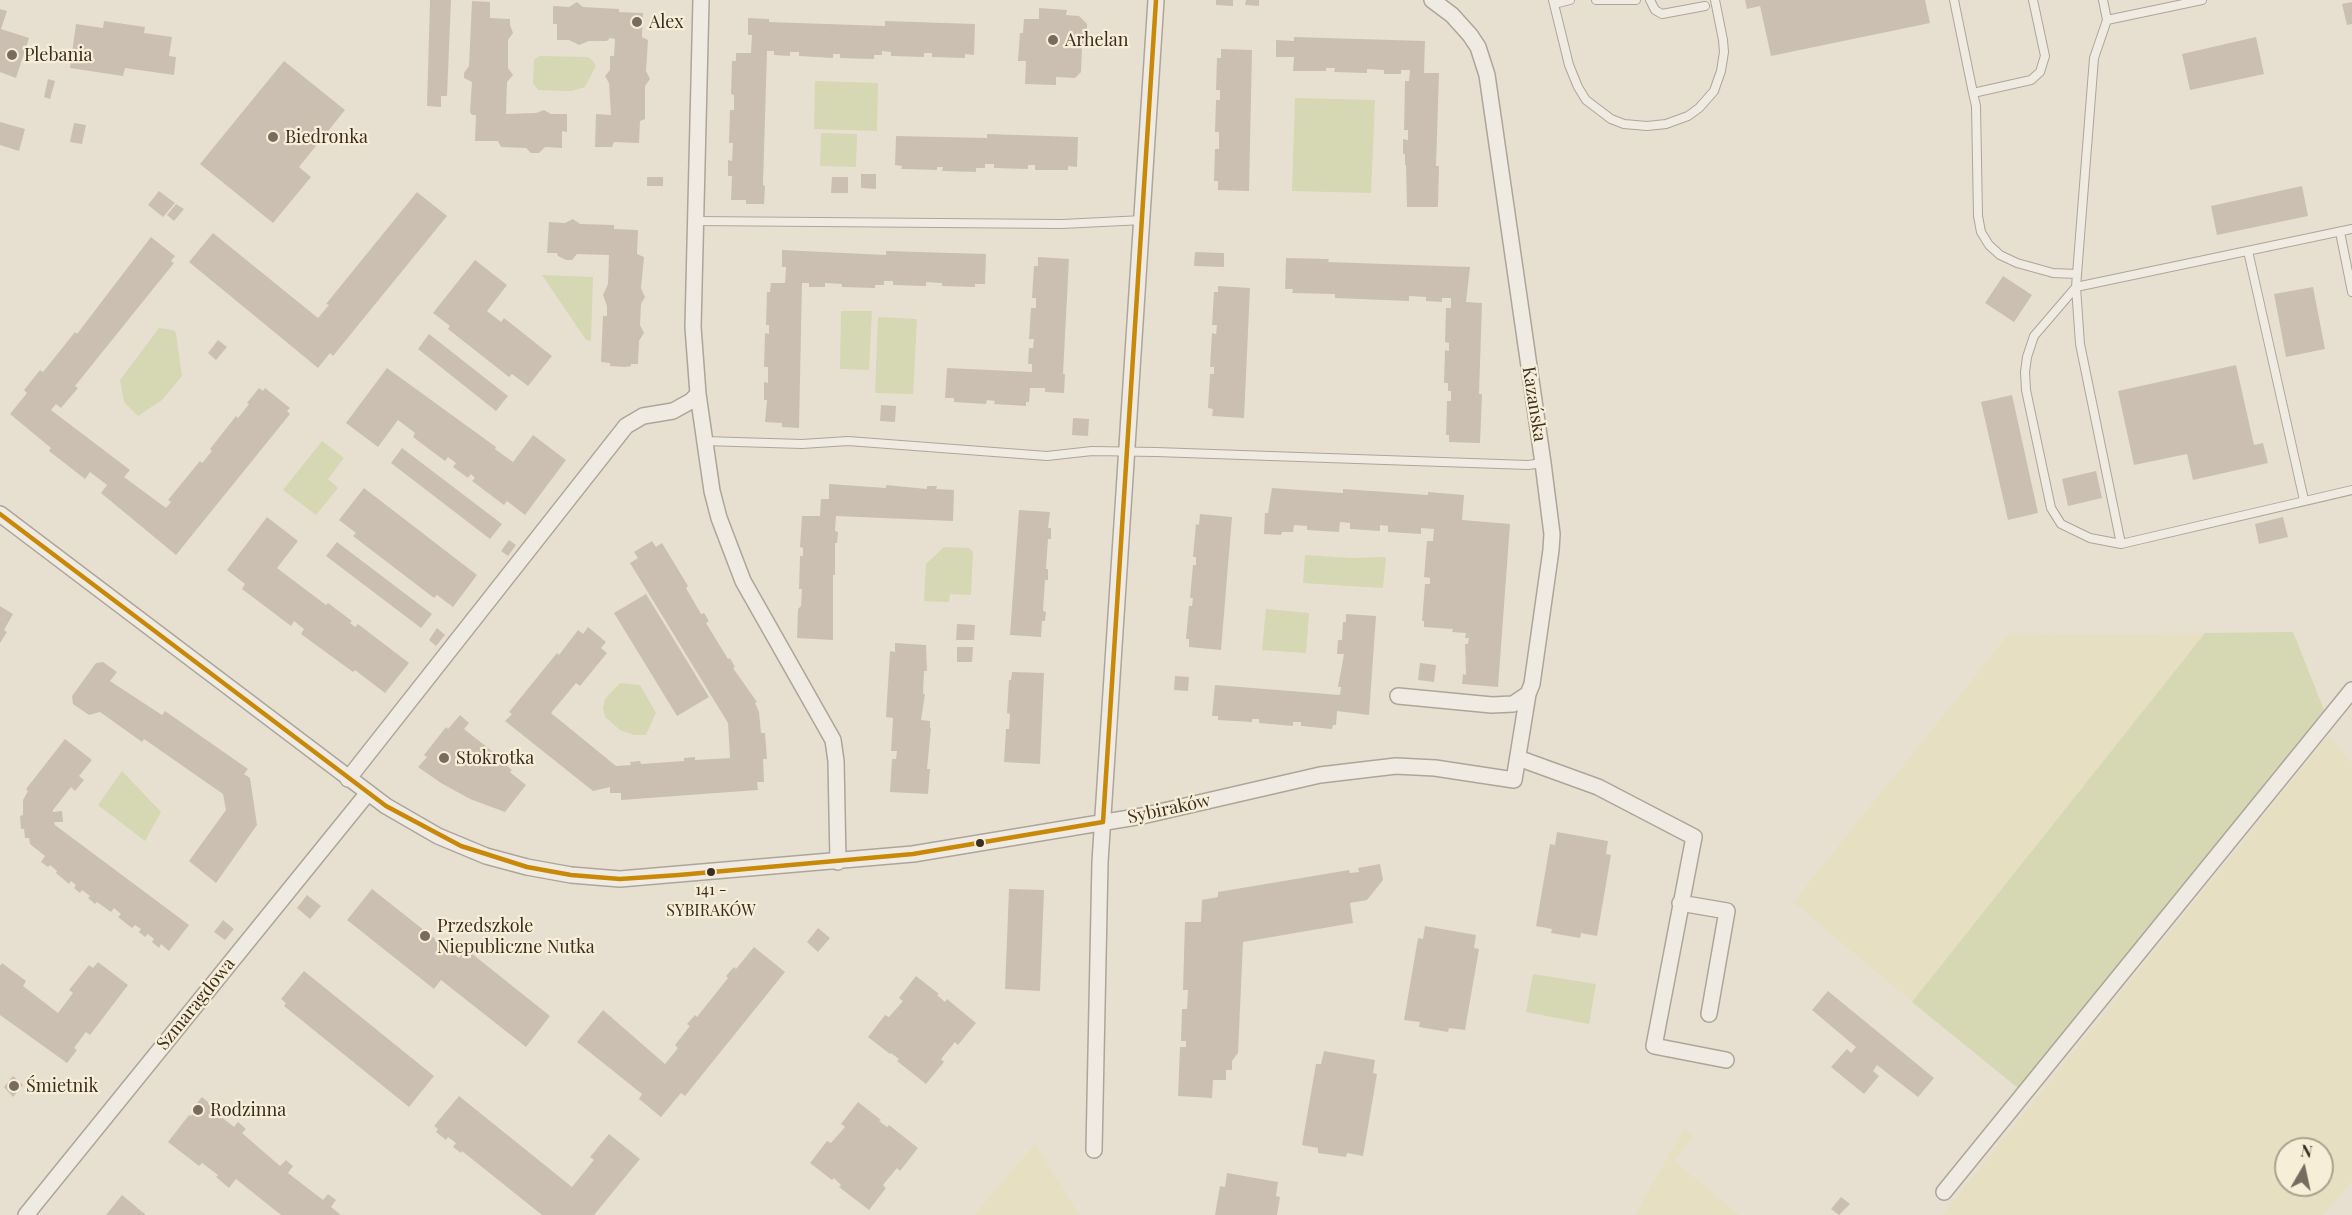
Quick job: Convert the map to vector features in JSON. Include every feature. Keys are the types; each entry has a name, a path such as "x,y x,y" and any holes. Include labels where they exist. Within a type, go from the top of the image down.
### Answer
{"street":[{"path":"701,0 693,311 698,394 704,441 719,518 743,581 833,740 836,761 838,862"},
{"path":"1094,1150 1100,862 1156,0"},
{"name":"Kazańska","path":"1432,0 1452,15 1470,35 1480,53 1487,75 1543,463 1551,534 1551,550 1532,684 1528,694 1514,780"},
{"path":"348,779 626,426 643,416 672,411 691,401 698,394"},
{"path":"672,411 696,419 702,424"},
{"name":"Sybiraków","path":"0,514 367,794 461,846 526,867 620,879 913,854 1142,816 1320,775 1396,766 1435,768 1514,780"},
{"path":"1944,1192 2352,690"},
{"path":"1398,696 1492,705 1513,704 1528,694"},
{"path":"1518,758 1598,787 1694,837 1654,1046 1726,1060"},
{"name":"Szmaragdowa","path":"26,1215 367,794"},
{"path":"1680,903 1726,911 1709,1014"}],"lane":[{"path":"1570,0 1554,2 1569,65 1578,87 1586,100 1611,119 1624,124 1647,126 1688,116 1699,108 1714,91 1721,71 1724,52 1715,0"},
{"path":"1596,0 1636,0"},
{"path":"1650,0 1655,10 1662,14 1705,6"},
{"path":"1954,0 1976,106 1978,216 1981,232 2000,255 2017,263 2053,273 2077,274"},
{"path":"1973,93 2031,80 2040,72 2045,56 2033,0"},
{"path":"2103,0 2107,20 2094,58 2076,287 2079,344 2121,544"},
{"path":"2107,20 2202,0"},
{"path":"695,221 1062,224 1143,220"},
{"path":"2352,230 2076,287 2034,336 2027,357 2026,390 2051,508 2061,524 2090,538 2121,544 2352,490"},
{"path":"2340,232 2352,292"},
{"path":"2248,251 2304,500"},
{"path":"704,441 802,444 848,441 1047,456 1092,451 1128,451 1528,465 1543,463"}],"shaded area":[{"path":"2205,633 1912,1002 1793,902 2008,635"},
{"path":"2329,735 2352,763 2352,1181 2324,1215 1942,1215"},
{"path":"1684,1128 1693,1136 1674,1161 1740,1215 1635,1215"},
{"path":"1035,1144 1080,1215 974,1215"}],"green space":[{"path":"539,56 588,57 596,66 585,87 571,91 538,90 533,83 534,60"},
{"path":"815,81 878,83 877,131 814,129"},
{"path":"1295,98 1375,100 1371,193 1292,191"},
{"path":"821,133 857,134 856,167 820,166"},
{"path":"542,275 593,277 591,341 586,340"},
{"path":"841,311 872,311 869,370 840,369"},
{"path":"878,317 917,319 913,394 875,393"},
{"path":"159,328 173,330 176,333 182,376 162,400 138,416 124,402 120,380"},
{"path":"322,441 344,458 328,479 338,488 316,515 283,490"},
{"path":"944,547 969,548 973,552 971,595 950,594 949,602 924,601 926,564"},
{"path":"1305,555 1351,558 1386,557 1383,588 1303,583"},
{"path":"1266,609 1309,613 1306,653 1262,650"},
{"path":"2293,632 2324,710 2019,1089 1912,1002 2205,633"},
{"path":"620,683 640,685 656,713 646,735 634,735 620,730 605,717 603,708 605,699"},
{"path":"122,771 161,812 145,841 98,805"},
{"path":"1533,974 1596,984 1589,1024 1526,1012"}],"building":[{"path":"430,0 451,0 447,96 441,96 441,107 427,106"},
{"path":"1216,0 1233,0 1233,6 1216,5"},
{"path":"1246,0 1259,0 1259,6 1245,5"},
{"path":"1745,0 1925,0 1930,23 1771,56 1760,6 1747,9"},
{"path":"472,1 490,2 490,18 510,19 513,33 508,40 508,68 513,75 507,82 506,114 536,113 544,110 551,114 567,114 567,132 562,131 562,148 545,147 539,153 531,153 526,148 501,147 498,141 475,141 476,115 470,112 472,82 464,78 464,73 469,66"},
{"path":"577,2 583,7 643,13 642,37 648,40 646,71 650,79 645,86 645,119 640,121 639,143 614,142 612,147 595,147 596,114 611,115 609,83 605,76 610,70 610,56 614,56 615,39 589,41 579,45 569,40 557,40 557,24 553,24 553,6 569,7"},
{"path":"2352,2 2352,24 2347,25 2342,4"},
{"name":"Arhelan","path":"1039,8 1067,10 1066,15 1079,16 1087,24 1087,48 1082,47 1081,72 1075,78 1056,77 1056,85 1025,84 1026,61 1018,61 1020,33 1023,33 1024,19 1039,19"},
{"name":"Plebania","path":"0,9 7,11 1,29 29,38 16,78 0,72"},
{"path":"748,18 769,19 769,22 885,26 885,21 975,24 974,55 965,54 965,58 932,57 932,53 924,53 924,57 891,56 891,52 882,51 882,55 874,55 874,59 840,58 840,54 833,54 833,58 799,56 799,52 790,52 790,56 774,55 774,51 767,51 764,204 746,204 746,200 731,200 732,176 728,176 728,160 732,161 733,143 729,143 730,110 734,110 734,95 731,94 732,61 736,61 736,53 751,53 752,35 748,35"},
{"path":"104,21 145,27 144,33 172,37 169,56 176,57 174,75 125,68 123,76 70,68 76,24 103,28"},
{"path":"1294,37 1425,41 1424,73 1439,73 1436,166 1439,166 1438,207 1407,207 1403,139 1408,140 1408,130 1404,130 1405,81 1409,81 1410,70 1401,70 1401,74 1384,74 1384,70 1367,69 1367,73 1334,72 1335,68 1326,68 1326,71 1293,71 1294,57 1276,57 1276,40 1294,41"},
{"path":"2256,37 2264,74 2190,90 2182,54"},
{"path":"1221,49 1252,50 1249,191 1218,190 1218,181 1214,181 1215,149 1219,149 1219,132 1215,132 1216,100 1220,100 1220,90 1216,90 1217,58 1221,58"},
{"name":"Biedronka","path":"284,61 345,110 299,167 311,177 273,223 200,164"},
{"path":"48,79 55,81 50,99 44,97"},
{"path":"0,122 25,129 19,151 0,145"},
{"path":"74,123 86,125 82,144 70,142"},
{"path":"987,134 1078,137 1077,167 1068,166 1068,170 1035,170 1035,165 1028,165 1028,169 994,168 994,164 985,164 985,168 976,168 976,172 942,171 943,167 937,167 937,170 901,169 902,166 895,165 896,136 987,138"},
{"path":"861,174 876,174 876,189 861,188"},
{"path":"647,177 663,177 663,186 647,186"},
{"path":"832,177 848,177 848,193 831,193"},
{"path":"2302,186 2308,216 2217,235 2211,206"},
{"path":"159,191 175,203 163,217 148,205"},
{"path":"417,192 447,216 333,356 330,353 318,368 189,262 213,233 318,318 329,305 326,304"},
{"path":"176,204 184,209 174,221 167,215"},
{"path":"573,219 580,224 614,225 614,229 638,230 637,254 644,257 641,288 645,297 641,304 640,325 644,333 639,341 638,364 625,367 610,366 610,363 601,362 603,316 607,316 607,306 603,295 608,284 609,255 577,254 572,260 566,260 557,253 547,253 549,222 565,223"},
{"path":"151,237 175,256 171,261 174,263 75,386 78,388 61,408 56,404 51,410 130,470 124,477 166,508 171,502 168,500 200,461 202,463 212,451 210,449 236,416 238,418 259,388 263,391 265,388 290,408 287,411 290,414 176,555 101,493 107,485 90,472 85,479 49,451 51,448 10,414 27,393 24,390 40,370 43,372 75,332 77,334"},
{"path":"782,250 886,255 886,251 986,254 985,284 975,284 975,287 942,286 942,283 926,282 926,286 893,285 893,281 884,281 884,285 875,285 875,288 842,287 842,284 825,283 825,287 809,287 809,283 802,283 799,428 782,427 782,423 765,422 767,400 764,400 764,382 768,383 768,367 764,367 765,333 769,334 769,325 766,325 767,292 770,292 771,283 785,283 786,267 782,267"},
{"path":"1195,252 1224,253 1224,267 1194,266"},
{"path":"1038,257 1069,259 1064,393 1045,392 1045,388 1030,388 1029,402 1026,402 1026,406 994,404 995,401 987,400 986,404 954,402 954,398 945,398 947,368 1032,372 1032,364 1028,364 1029,348 1033,348 1034,339 1029,339 1031,308 1036,308 1036,298 1032,298 1034,266 1038,266"},
{"path":"1286,258 1329,259 1328,262 1470,267 1466,302 1482,303 1480,443 1449,442 1449,435 1446,435 1447,401 1451,401 1451,391 1448,391 1448,383 1444,383 1445,350 1449,351 1449,343 1445,342 1446,308 1451,308 1451,298 1442,298 1442,302 1426,301 1426,297 1409,296 1409,301 1335,298 1335,294 1292,293 1293,289 1285,289"},
{"path":"475,260 507,285 487,311 501,322 504,318 552,356 528,386 512,374 509,377 448,329 450,326 433,313"},
{"path":"2003,276 2032,295 2014,322 1985,303"},
{"path":"1218,286 1250,288 1244,418 1212,416 1213,409 1208,408 1210,374 1214,374 1214,367 1210,367 1212,333 1216,334 1217,325 1212,325 1214,292 1218,292"},
{"path":"2313,287 2325,349 2286,357 2274,294"},
{"path":"429,334 508,396 496,411 418,349"},
{"path":"218,340 227,347 216,360 208,353"},
{"path":"2236,365 2254,445 2263,443 2268,463 2193,480 2187,454 2134,465 2118,391"},
{"path":"387,368 496,447 495,449 513,462 533,435 566,460 525,515 507,501 504,505 472,481 475,478 471,474 468,478 453,467 456,463 448,457 445,461 413,437 415,433 398,420 378,447 346,423"},
{"path":"2012,395 2038,513 2008,520 1981,402"},
{"path":"881,405 896,406 895,422 880,421"},
{"path":"1073,418 1089,419 1088,436 1072,435"},
{"path":"402,448 502,524 490,539 391,463"},
{"path":"2096,471 2102,498 2068,506 2062,479"},
{"path":"829,484 886,488 886,485 927,489 927,486 937,486 936,489 954,490 953,521 836,516 835,531 838,532 837,543 835,543 835,575 833,575 833,640 797,638 798,609 801,606 802,589 799,589 800,556 803,556 803,548 800,547 802,516 820,516 821,499 829,499"},
{"path":"364,488 477,575 453,607 437,595 434,598 353,536 356,533 339,520"},
{"path":"1272,488 1343,493 1343,489 1464,495 1462,520 1510,524 1498,687 1462,684 1463,674 1466,675 1465,644 1468,644 1469,638 1465,638 1466,633 1452,632 1453,629 1424,627 1424,621 1422,621 1425,584 1430,584 1430,578 1424,577 1427,541 1433,541 1434,529 1421,528 1421,534 1388,532 1388,526 1380,525 1380,531 1350,529 1350,523 1340,522 1339,532 1307,530 1307,526 1294,525 1293,532 1282,532 1281,535 1264,534 1265,513 1268,513"},
{"path":"1019,510 1050,512 1048,528 1051,528 1051,539 1048,539 1046,569 1048,569 1048,580 1045,580 1043,611 1046,612 1045,621 1042,621 1041,637 1010,635"},
{"path":"1200,514 1232,517 1221,650 1189,647 1189,639 1186,639 1189,606 1192,606 1193,598 1190,598 1193,565 1196,565 1196,557 1193,557 1196,524 1199,525"},
{"path":"267,517 298,541 277,568 326,605 328,603 352,621 350,623 355,627 358,624 409,663 385,693 301,634 304,629 294,621 291,626 242,589 245,584 227,570"},
{"path":"2283,517 2288,537 2259,544 2255,524"},
{"path":"509,540 516,545 508,556 501,551"},
{"path":"652,541 656,547 662,543 688,586 686,588 701,614 704,613 709,621 706,623 757,702 755,703 759,712 761,733 765,733 767,759 763,759 764,782 757,782 758,790 621,800 621,793 610,793 610,787 593,791 505,721 512,714 509,712 557,653 559,655 578,630 583,634 588,627 606,642 601,648 607,653 580,686 576,683 551,713 616,766 631,765 630,762 640,761 641,764 684,761 684,758 695,757 695,760 730,758 728,723 630,563 638,558 634,552"},
{"path":"337,542 432,614 421,628 326,556"},
{"path":"646,594 709,697 677,716 614,613"},
{"path":"0,606 13,614 4,630 7,632 0,643"},
{"path":"1346,614 1376,616 1369,715 1337,711 1336,725 1333,725 1332,729 1301,726 1301,722 1293,722 1293,726 1259,723 1259,719 1252,719 1252,722 1218,720 1218,716 1212,716 1215,685 1340,695 1341,687 1338,687 1344,654 1337,654 1338,640 1342,640"},
{"path":"957,624 975,625 974,640 956,640"},
{"path":"437,628 445,635 436,646 429,640"},
{"path":"895,643 926,645 927,671 924,671 923,694 925,694 921,720 930,721 931,728 927,769 930,769 928,794 890,792 892,759 896,759 897,751 891,751 893,718 886,717 890,651 895,652"},
{"path":"957,647 973,647 972,662 957,662"},
{"path":"103,662 117,672 110,681 162,715 165,711 248,769 244,774 250,778 257,825 216,883 189,861 226,810 223,794 144,739 142,742 100,712 89,715 73,704 72,696 96,663"},
{"path":"1420,663 1436,665 1434,682 1418,680"},
{"path":"1012,672 1044,673 1040,764 1004,762 1006,729 1009,729 1010,714 1007,713 1009,680 1011,680"},
{"path":"1175,676 1189,677 1188,691 1174,690"},
{"path":"460,715 469,723 464,729 497,755 496,757 512,770 510,772 526,785 505,812 470,799 418,767 427,757 424,755 446,727 448,729"},
{"path":"65,739 92,760 79,776 84,780 75,791 71,787 53,810 53,812 62,811 63,822 54,822 55,825 189,925 169,951 161,944 159,948 152,942 154,939 148,934 145,937 139,932 141,929 135,925 132,928 118,917 121,914 114,908 111,912 97,902 95,904 82,890 80,893 71,881 69,884 50,865 48,867 41,862 45,856 30,844 29,838 25,838 24,829 21,829 20,816 23,815 23,800 28,791 26,789"},
{"path":"1557,832 1608,841 1606,854 1611,855 1597,936 1581,933 1580,938 1551,933 1552,929 1536,926 1550,844 1555,845"},
{"path":"1380,864 1383,880 1367,900 1350,903 1353,923 1243,942 1238,1053 1232,1061 1232,1070 1226,1070 1226,1080 1213,1080 1212,1098 1178,1096 1180,1047 1186,1047 1186,1041 1181,1041 1182,1009 1187,1009 1188,990 1183,990 1185,922 1201,922 1202,900 1218,897 1218,892 1349,870 1350,873 1359,872 1358,868"},
{"path":"372,889 459,958 466,949 550,1016 526,1047 441,980 434,989 347,920"},
{"path":"1009,889 1044,890 1040,991 1005,989"},
{"path":"307,895 321,906 310,919 297,908"},
{"path":"223,920 234,929 225,940 214,932"},
{"path":"1425,926 1476,935 1474,948 1479,949 1465,1030 1449,1028 1448,1032 1419,1027 1420,1022 1404,1020 1418,938 1423,939"},
{"path":"818,928 830,938 818,952 807,942"},
{"path":"754,947 785,972 685,1096 681,1093 661,1117 639,1099 642,1094 577,1042 603,1010 665,1064 678,1048 675,1045 690,1026 687,1024 695,1015 697,1017 728,978 726,976 734,967 736,969"},
{"path":"98,962 128,985 90,1035 86,1032 74,1048 77,1050 67,1063 0,1015 0,966 2,963 26,981 23,986 58,1013 73,993 69,990 89,965 93,968"},
{"path":"304,971 434,1076 409,1107 284,1006 286,1003 281,999"},
{"path":"916,976 939,994 937,995 945,1002 947,999 976,1023 958,1045 955,1042 941,1059 944,1062 926,1084 897,1061 899,1059 868,1037 885,1015 889,1017 903,1001 899,998"},
{"path":"1828,991 1934,1078 1918,1097 1877,1065 1873,1071 1879,1076 1864,1094 1831,1067 1847,1049 1851,1053 1856,1047 1812,1010"},
{"path":"1324,1051 1375,1060 1373,1073 1377,1074 1363,1156 1347,1153 1346,1157 1318,1153 1318,1148 1302,1145 1316,1064 1321,1064"},
{"name":"Śmietnik","path":"13,1076 23,1085 13,1097 4,1087"},
{"path":"459,1096 572,1187 594,1160 590,1157 609,1134 640,1159 594,1215 542,1215 462,1151 461,1153 453,1147 456,1143 448,1137 446,1140 436,1132 438,1129 434,1126"},
{"path":"202,1097 234,1127 238,1122 246,1129 242,1133 280,1166 286,1160 293,1166 288,1173 323,1200 328,1194 336,1200 331,1207 341,1215 281,1215 236,1179 229,1188 216,1177 218,1175 202,1163 199,1166 168,1142 189,1115 191,1116 195,1111 192,1109"},
{"path":"858,1102 881,1120 879,1121 887,1127 889,1125 918,1148 900,1171 897,1168 883,1185 886,1188 869,1210 839,1187 841,1185 834,1178 832,1180 810,1163 827,1141 831,1143 845,1127 841,1124"},
{"path":"1227,1173 1278,1182 1276,1196 1280,1197 1277,1215 1215,1215 1220,1186 1225,1187"},
{"path":"122,1195 146,1215 106,1215"},
{"path":"1841,1197 1850,1204 1839,1215 1831,1209"}],"transit line":[{"path":"0,514 386,806 461,846 527,867 571,875 620,879 679,875 913,854 1103,822 1156,0"}],"place":[{"name":"Alex","path":"637,22"},
{"name":"Arhelan","path":"1053,40"},
{"name":"Plebania","path":"12,55"},
{"name":"Biedronka","path":"273,137"},
{"name":"Stokrotka","path":"444,758"},
{"name":"141 - SYBIRAKÓW","path":"711,872"},
{"name":"Przedszkole Niepubliczne Nutka","path":"425,936"},
{"name":"Śmietnik","path":"14,1086"},
{"name":"Rodzinna","path":"198,1110"}]}
